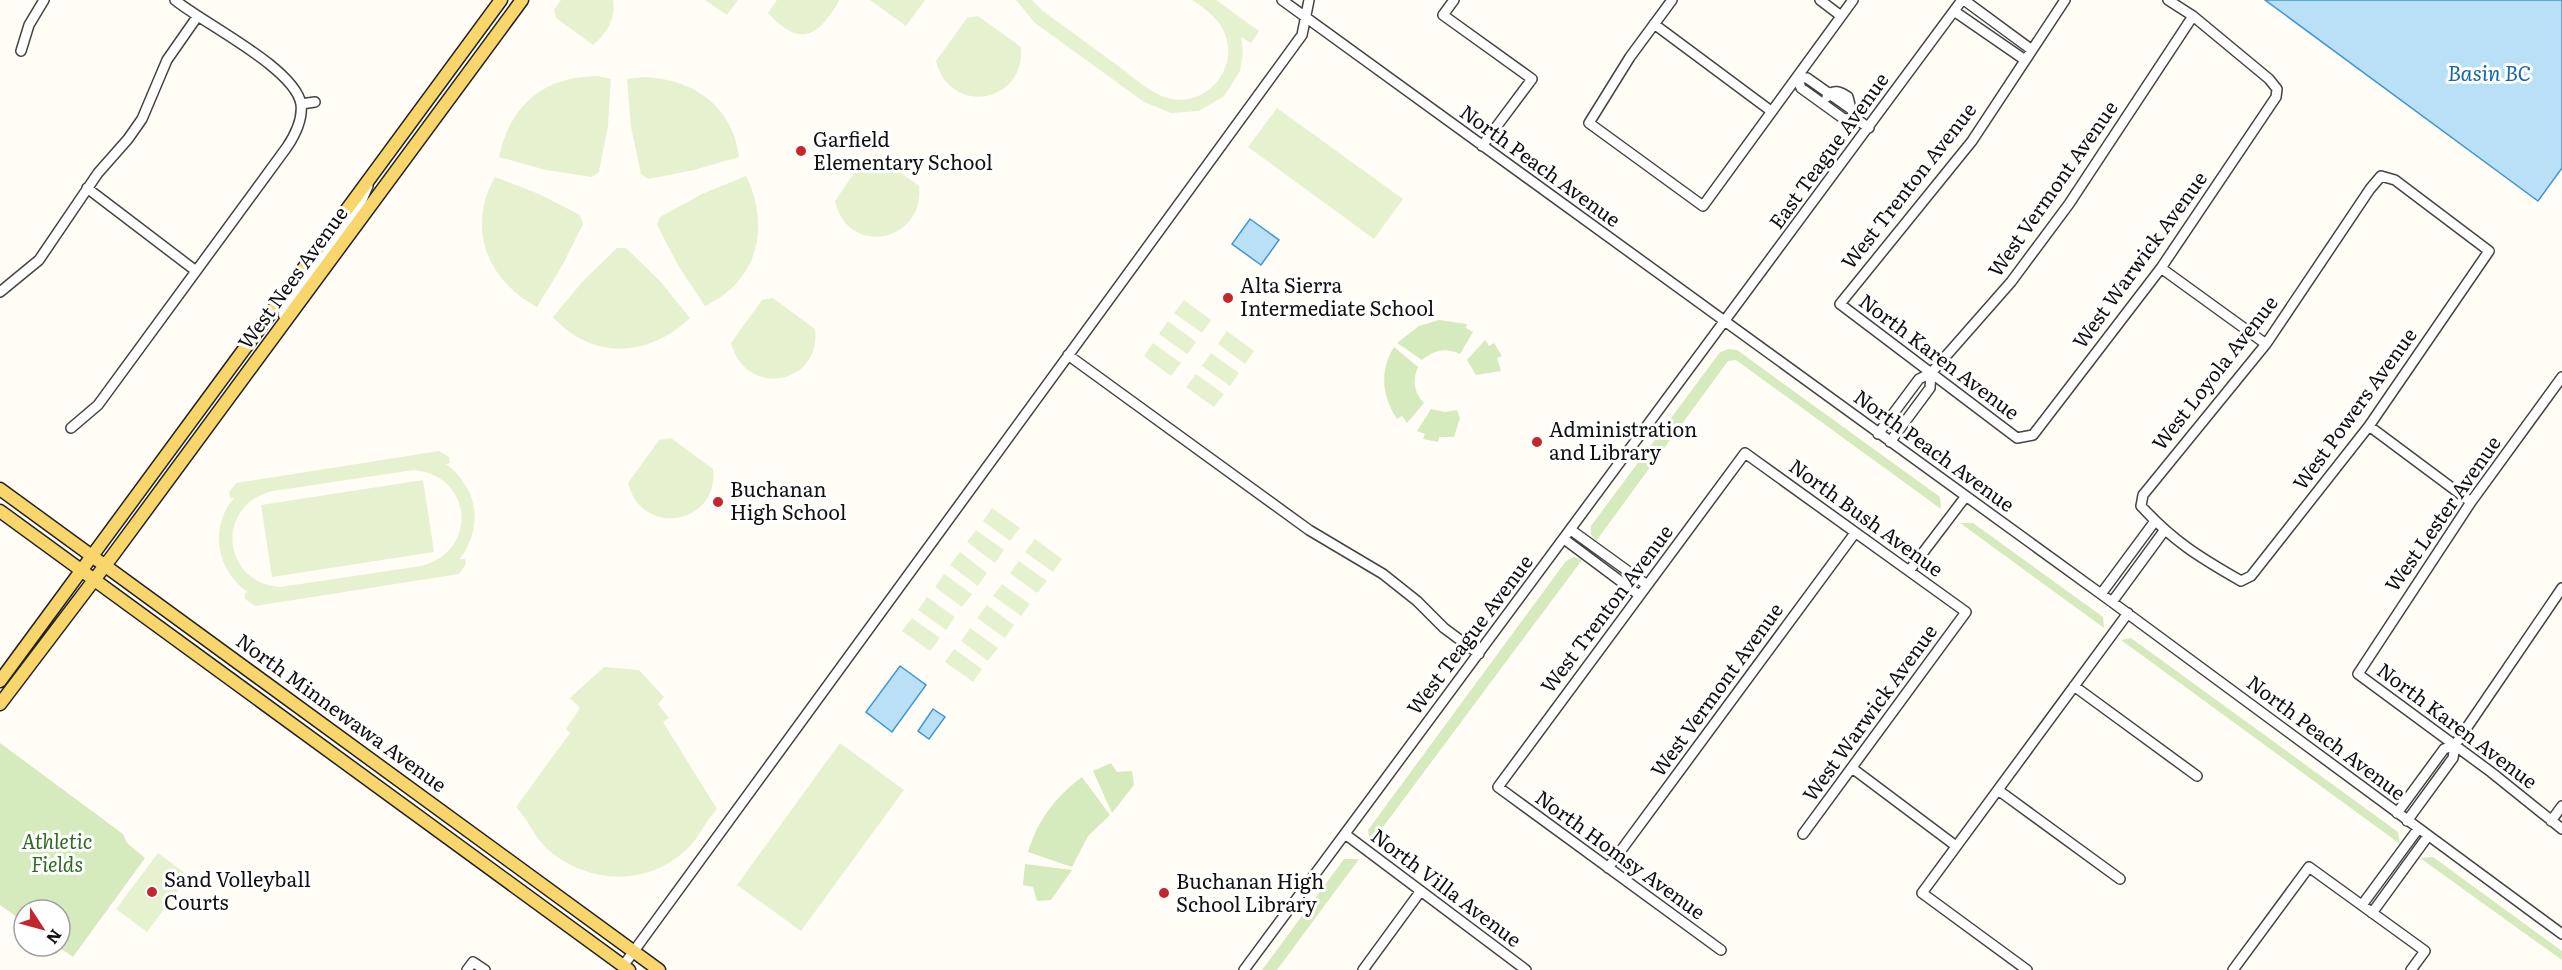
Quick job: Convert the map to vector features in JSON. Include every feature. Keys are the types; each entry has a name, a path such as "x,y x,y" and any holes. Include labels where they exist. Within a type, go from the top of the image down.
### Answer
{"main road":[{"name":"West Nees Avenue","path":"0,681 501,0"},
{"name":"West Nees Avenue","path":"0,704 522,0"},
{"name":"North Minnewawa Avenue","path":"0,489 659,970"},
{"name":"North Minnewawa Avenue","path":"0,511 626,968"},
{"path":"315,741 326,726"}],"street":[{"path":"21,51 29,25 44,0"},
{"path":"71,428 98,405 293,138 300,116 301,104 290,83 276,70 175,0"},
{"name":"North Peach Avenue","path":"1282,0 2112,602 2562,934"},
{"path":"626,968 633,951 1302,35 1309,0"},
{"path":"1454,0 1443,15 1532,79 1482,146"},
{"path":"1672,0 1630,57 1589,123 1703,206 1853,0"},
{"path":"1820,0 1841,16"},
{"path":"1963,0 2032,50"},
{"name":"East Teague Avenue","path":"1725,322 1963,0"},
{"name":"West Trenton Avenue","path":"1840,304 1972,141 2065,0"},
{"path":"2168,0 2193,16"},
{"path":"1954,11 2025,60"},
{"name":"West Warwick Avenue","path":"2017,438 2033,435 2161,268 2276,97 2277,89 2269,79 2193,16"},
{"name":"West Vermont Avenue","path":"1878,434 1919,379 1931,373 2011,282 2069,204 2193,16"},
{"path":"0,292 39,260 87,188 142,119 168,60 198,17"},
{"path":"1654,24 1771,111"},
{"path":"1797,77 1807,78 1869,128"},
{"path":"1797,77 1801,88 1844,119 1853,114"},
{"path":"1823,103 1829,94"},
{"path":"301,104 315,102"},
{"path":"286,321 283,314 285,307 362,200 376,167"},
{"name":"West Loyola Avenue","path":"2155,521 2141,506 2143,495 2266,344 2381,176 2395,180 2489,251"},
{"path":"87,188 196,271"},
{"name":"West Powers Avenue","path":"2164,531 2201,558 2241,581 2251,576 2369,426 2489,251"},
{"path":"2161,268 2266,344"},
{"name":"North Karen Avenue","path":"1840,304 2017,438"},
{"name":"West Teague Avenue","path":"1244,970 1725,322"},
{"path":"1068,355 1309,530 1383,574 1410,595 1444,628 1479,654"},
{"name":"West Vermont Avenue","path":"1890,442 1929,387 1931,373"},
{"name":"West Lester Avenue","path":"2358,674 2471,502 2562,377"},
{"path":"2369,426 2471,502"},
{"name":"West Trenton Avenue","path":"1498,787 1745,453"},
{"name":"North Bush Avenue","path":"1745,453 1966,612"},
{"path":"1909,571 1966,496"},
{"path":"2101,594 2155,521 2164,531 2112,602"},
{"path":"1571,530 1647,585"},
{"name":"West Vermont Avenue","path":"1608,868 1855,533"},
{"path":"1564,539 1639,595"},
{"path":"2407,821 2453,758 2455,745 2562,588"},
{"name":"West Warwick Avenue","path":"1803,834 1966,612"},
{"path":"2027,970 1922,893 2128,614"},
{"name":"North Karen Avenue","path":"2358,674 2455,745 2562,829"},
{"path":"2074,686 2197,776"},
{"path":"2397,813 2444,749 2455,745"},
{"path":"1852,768 1956,846"},
{"name":"North Homsy Avenue","path":"1498,787 1721,950"},
{"path":"1998,790 2120,879"},
{"path":"2551,821 2562,806"},
{"path":"2362,905 2418,828"},
{"name":"North Villa Avenue","path":"1345,834 1524,970"},
{"path":"2372,913 2428,836"},
{"path":"2233,970 2309,867 2425,951 2411,970"},
{"path":"1363,970 1420,892"},
{"path":"467,970 473,962 484,970"}],"green space":[{"path":"561,0 613,0 612,20 593,45 556,18 554,10"},
{"path":"705,0 738,0 727,15"},
{"path":"777,0 839,1 824,23 816,30 808,34 799,34 790,31 768,13"},
{"path":"870,0 925,0 906,26"},
{"path":"1016,0 1032,0 1043,11 1145,86 1171,99 1185,100 1209,90 1218,81 1228,58 1228,45 1218,22 1192,0 1216,0 1259,31 1251,43 1241,37 1243,52 1240,71 1224,96 1199,111 1171,113 1144,102 1035,23"},
{"path":"978,16 1021,47 1019,66 1012,81 1000,91 986,96 970,96 956,90 944,79 936,61 967,18"},
{"path":"598,76 611,79 608,126 599,172 592,177 546,170 499,157 512,122 532,97 561,81"},
{"path":"645,77 679,83 708,99 729,123 739,157 694,170 648,179 641,174 631,127 627,79"},
{"path":"1277,108 1403,199 1374,239 1248,147"},
{"path":"877,155 919,186 918,205 910,220 898,231 884,236 868,236 854,230 842,219 835,201 865,157"},
{"path":"746,176 754,195 758,214 755,251 748,267 737,282 723,295 705,306 679,267 657,225 660,217 702,194"},
{"path":"495,177 539,194 580,215 583,224 562,266 537,307 505,282 486,251 482,233 482,215 486,196"},
{"path":"617,248 626,248 660,281 690,318 674,331 657,340 621,349 603,347 586,341 569,331 553,317 583,281"},
{"path":"773,298 815,329 814,348 807,363 795,373 781,378 766,378 751,372 739,361 731,343 762,300"},
{"path":"1184,300 1211,320 1202,333 1174,313"},
{"path":"1439,320 1467,324 1466,328 1473,332 1460,354 1440,351 1422,360 1397,343 1419,326"},
{"path":"1168,321 1196,342 1187,354 1159,334"},
{"path":"1227,331 1254,351 1245,364 1218,344"},
{"path":"1485,340 1489,346 1494,343 1502,356 1497,358 1501,371 1476,375 1467,360"},
{"path":"1153,343 1181,363 1171,376 1144,356"},
{"path":"1394,347 1418,367 1415,386 1424,403 1407,423 1402,416 1397,419 1392,411 1384,384 1386,365"},
{"path":"1729,349 1737,350 1940,497 1941,509 1736,360 1728,361 1596,541 1591,534 1591,526 1720,352"},
{"path":"1211,353 1239,373 1230,386 1202,366"},
{"path":"1196,374 1224,394 1214,407 1186,387"},
{"path":"1431,409 1445,412 1457,410 1460,418 1454,437 1439,437 1438,442 1423,439 1425,434 1417,431"},
{"path":"671,438 713,469 712,488 705,502 693,512 678,518 663,518 648,512 636,501 628,483 659,440"},
{"path":"439,451 449,457 450,463 446,464 465,484 474,508 475,521 472,534 460,559 465,559 466,564 459,574 255,606 245,599 245,593 248,592 229,573 220,548 221,522 234,498 230,498 229,492 236,483","holes":["414,470 434,475 448,486 458,499 461,515 460,531 452,546 440,558 421,566 280,587 260,582 246,572 237,558 233,542 234,526 241,511 254,499 273,491"]},
{"path":"423,480 434,552 272,577 261,505"},
{"path":"992,508 1020,528 1010,541 983,521"},
{"path":"1960,523 1973,523 2103,617 2104,628"},
{"path":"976,530 1004,550 995,563 967,542"},
{"path":"1035,539 1062,559 1053,572 1025,552"},
{"path":"960,552 987,573 978,586 950,565"},
{"path":"1574,557 1582,560 1371,843 1368,830 1566,561"},
{"path":"1019,561 1047,581 1037,593 1010,573"},
{"path":"944,574 972,594 962,607 935,587"},
{"path":"1002,584 1030,604 1021,616 993,596"},
{"path":"927,597 955,617 946,630 918,610"},
{"path":"987,605 1014,625 1005,638 977,618"},
{"path":"912,618 940,638 930,651 902,631"},
{"path":"970,628 998,648 988,661 961,641"},
{"path":"2131,638 2398,832 2400,844 2121,640"},
{"path":"954,649 982,669 973,682 945,662"},
{"path":"604,667 639,670 664,697 658,704 669,718 663,722 717,809 687,849 671,862 635,875 616,877 580,869 562,860 546,848 516,807 570,733 566,729 580,708 570,698"},
{"name":"Athletic Fields","path":"0,743 123,834 127,843 145,858 73,957 72,898 12,898 12,914 0,905"},
{"path":"840,743 904,790 801,931 737,885"},
{"path":"1111,763 1117,772 1132,771 1134,785 1112,813 1093,771"},
{"path":"1082,777 1110,815 1088,836 1072,867 1028,852 1042,819 1056,801"},
{"name":"Sand Volleyball Courts","path":"158,853 189,876 147,932 116,909"},
{"path":"2433,857 2562,951 2562,960 2420,858"},
{"path":"1344,859 1359,859 1277,970 1262,970"},
{"path":"1025,864 1072,870 1051,900 1037,901 1033,887 1023,885"}],"water":[{"name":"Basin BC","path":"2265,0 2562,0 2562,168 2538,201"},
{"path":"1250,219 1279,240 1261,265 1232,244"},
{"path":"900,666 926,685 892,732 866,712"},
{"path":"933,709 945,717 929,739 918,731"}],"place":[{"name":"Garfield Elementary School","path":"801,151"},
{"name":"Alta Sierra Intermediate School","path":"1228,298"},
{"name":"Administration and Library","path":"1537,442"},
{"name":"Buchanan High School","path":"718,502"},
{"name":"Sand Volleyball Courts","path":"152,892"},
{"name":"Buchanan High School Library","path":"1164,893"}]}
